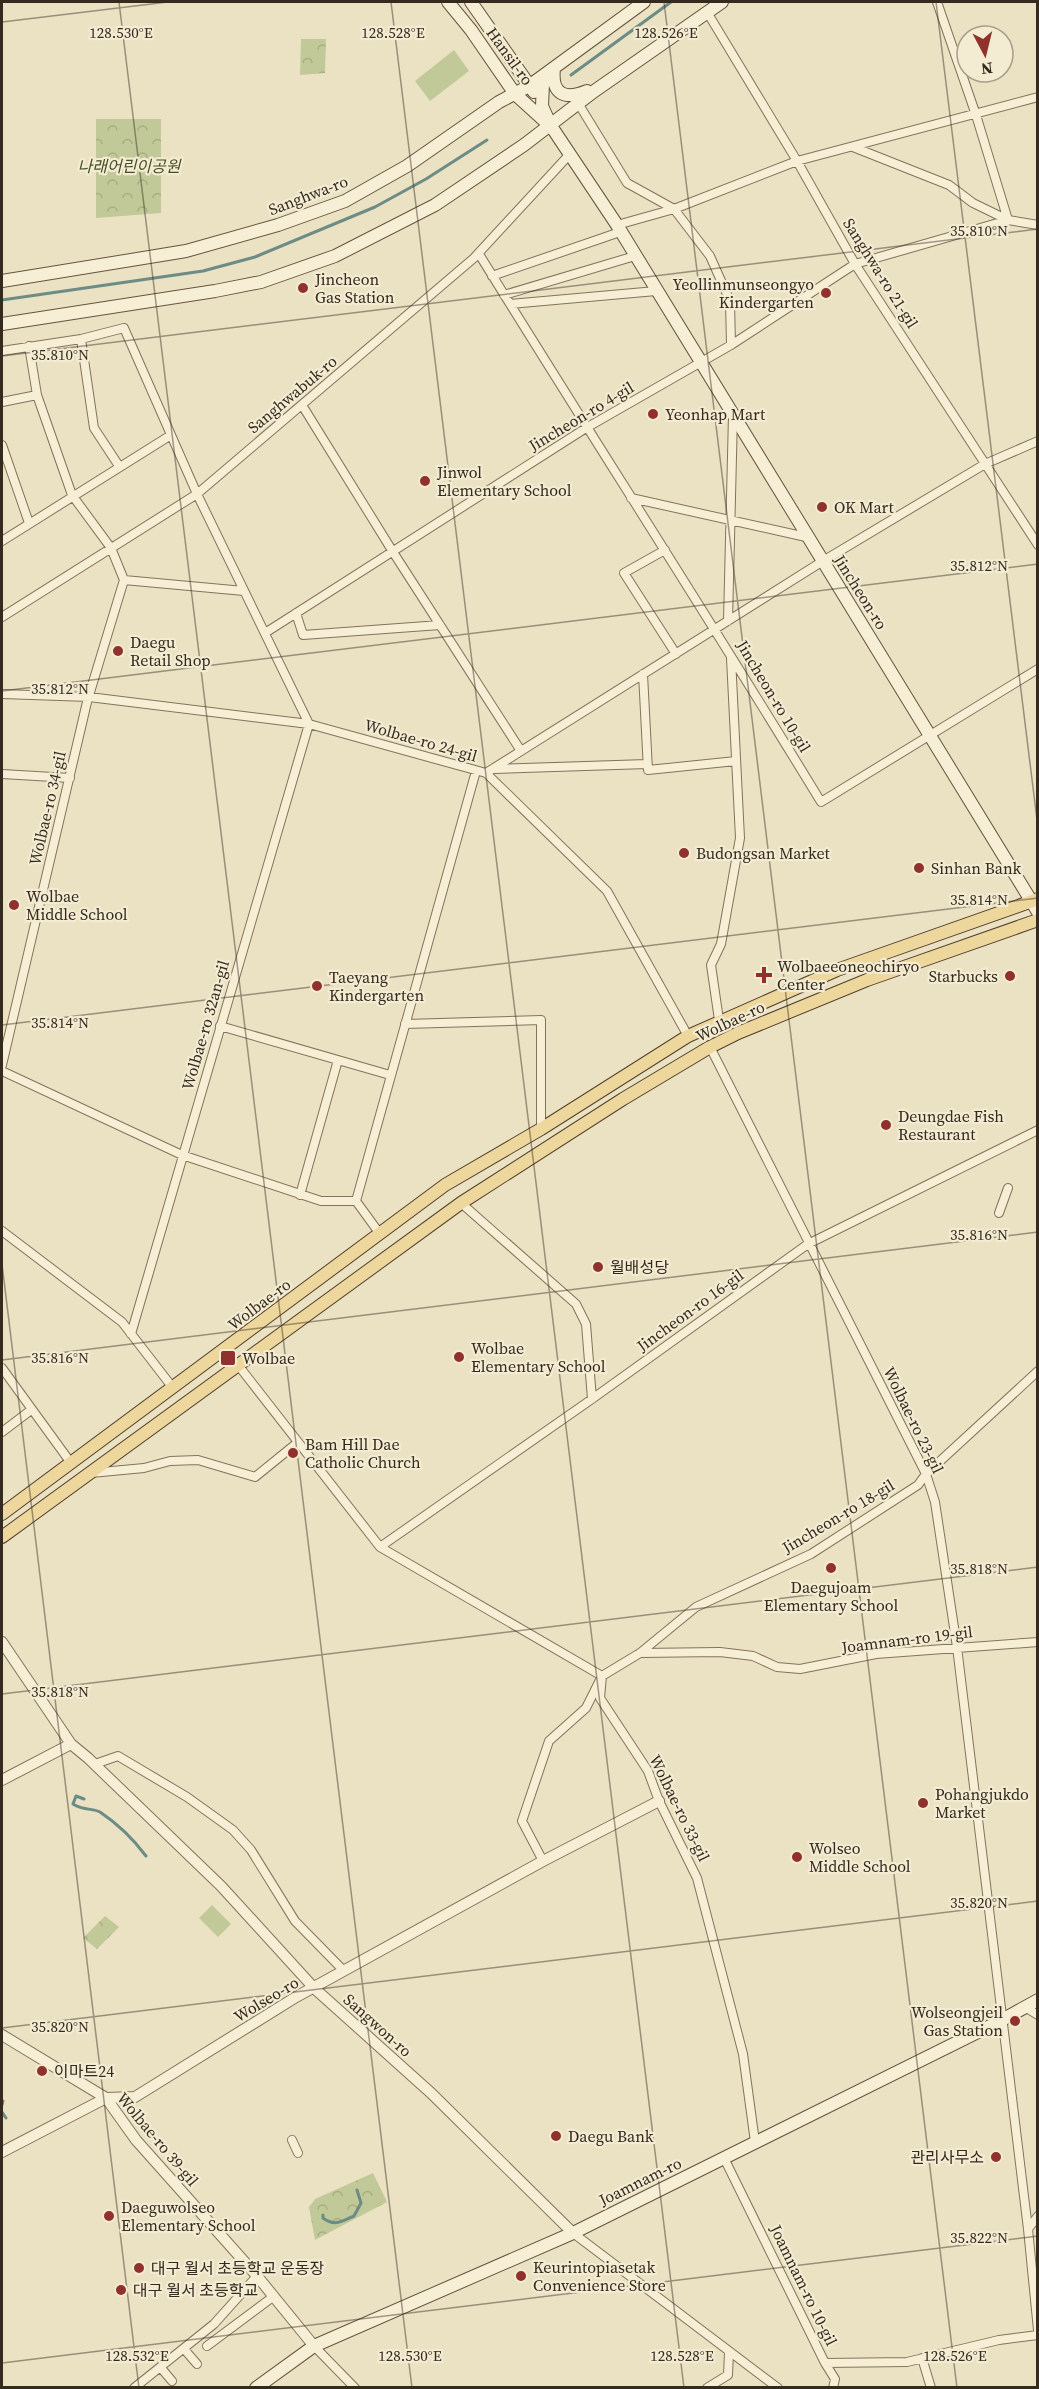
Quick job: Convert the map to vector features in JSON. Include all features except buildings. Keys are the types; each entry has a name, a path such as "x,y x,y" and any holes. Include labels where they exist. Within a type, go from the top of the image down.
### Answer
{"main road":[{"name":"Hansil-ro","path":"448,2 471,30 515,94 550,126"},
{"name":"Hansil-ro","path":"471,2 542,106 550,126"},
{"name":"Sanghwa-ro","path":"2,281 186,251 278,225 345,201 406,166 529,86 644,2"},
{"path":"2,324 261,282 335,256 435,205 550,126 606,83 722,2"},
{"path":"554,68 554,83 565,96 574,96 606,83"},
{"path":"542,106 543,84 554,68"},
{"name":"Jincheon-ro","path":"550,126 618,228 806,537 1035,904"},
{"name":"Wolbae-ro","path":"2,1514 445,1185 541,1129 688,1036 719,1020 837,970 1035,904"},
{"name":"Wolbae-ro","path":"2,1537 461,1203 541,1150 710,1047 738,1033 867,980 1038,920"},
{"name":"Joamnam-ro","path":"256,2388 314,2346 573,2233 1038,2000"}],"street":[{"path":"937,2 976,115 1008,220"},
{"name":"Sanghwa-ro 21-gil","path":"707,12 797,161 855,264 1038,544"},
{"path":"492,276 797,161 976,115 1038,96"},
{"path":"578,104 627,183 674,209 711,256 730,301 731,345"},
{"path":"853,147 949,186 973,202 1008,220 1038,225"},
{"name":"Sanghwabuk-ro","path":"2,616 197,495 479,254 569,155"},
{"name":"Jincheon-ro 4-gil","path":"265,633 586,428 731,345 855,264 1008,220"},
{"name":"Jincheon-ro 10-gil","path":"479,254 821,802 930,735"},
{"path":"504,295 635,256"},
{"path":"510,304 656,291"},
{"path":"2,351 81,339 124,328 197,495 309,724"},
{"path":"81,339 94,428 119,466"},
{"path":"28,346 37,395 72,495 111,548 124,580 89,697"},
{"path":"2,402 37,395"},
{"path":"302,405 521,751"},
{"path":"728,621 733,414"},
{"path":"2,541 171,435"},
{"path":"490,771 822,561 985,464 1038,441"},
{"path":"2,445 28,523"},
{"path":"631,498 806,537"},
{"path":"664,550 624,573 676,654"},
{"path":"124,580 244,591"},
{"path":"296,613 303,635 440,625"},
{"path":"719,1020 711,965 721,944 740,838 730,654"},
{"path":"930,735 1038,669"},
{"path":"643,674 648,767"},
{"name":"Wolbae-ro 24-gil","path":"2,694 89,697 309,724 476,771 490,771 607,891 688,1036"},
{"name":"Wolbae-ro 34-gil","path":"2,1065 89,697"},
{"name":"Wolbae-ro 32an-gil","path":"131,1334 309,724"},
{"path":"490,771 648,767 736,761"},
{"path":"356,1201 476,771"},
{"path":"2,774 69,778"},
{"path":"405,1024 541,1020 541,1129"},
{"path":"220,1026 390,1075"},
{"name":"Wolbae-ro 23-gil","path":"710,1047 926,1474 935,1502 957,1647 1028,2229 1034,2256 1038,2330"},
{"path":"300,1196 338,1060"},
{"path":"2,1071 182,1155 300,1196 321,1201 356,1201"},
{"name":"Jincheon-ro 16-gil","path":"380,1547 808,1244 1038,1130"},
{"path":"999,1213 1008,1188"},
{"path":"356,1201 380,1234"},
{"path":"461,1203 576,1304 586,1324 592,1399"},
{"path":"2,1231 122,1322 173,1388"},
{"path":"238,1365 380,1547 602,1676 586,1708 549,1740 522,1821 543,1861"},
{"path":"2,1368 71,1463"},
{"name":"Jincheon-ro 18-gil","path":"602,1676 640,1653 696,1607 812,1554 918,1485 926,1474 1038,1371"},
{"path":"2,1432 31,1410"},
{"path":"88,1473 144,1468 170,1461 198,1460 255,1477 297,1443"},
{"name":"Sangwon-ro","path":"2,1642 71,1744 95,1764 221,1886 314,1988 431,2093 573,2233 778,2388"},
{"name":"Joamnam-ro 19-gil","path":"640,1653 720,1652 753,1656 777,1667 800,1669 876,1654 1038,1642"},
{"name":"Wolbae-ro 33-gil","path":"602,1676 600,1698 648,1771 659,1801 697,1878 743,2054 755,2142"},
{"path":"2,1780 71,1744"},
{"path":"95,1764 118,1756 187,1797 233,1830 251,1850 295,1921 344,1971"},
{"name":"Wolseo-ro","path":"2,2152 106,2098 135,2097 344,1971 543,1861 659,1801"},
{"path":"1025,2007 1038,2015"},
{"name":"Wolbae-ro 39-gil","path":"2,2035 106,2098 136,2140 257,2276 314,2346"},
{"path":"292,2140 298,2153"},
{"name":"Joamnam-ro 10-gil","path":"724,2158 825,2362 907,2362 999,2340 1038,2335"},
{"path":"1028,2229 1038,2216"},
{"path":"134,2388 214,2324 257,2276"},
{"path":"207,2346 274,2296"},
{"path":"314,2346 355,2388"},
{"path":"184,2349 197,2364"},
{"path":"707,2388 728,2375 729,2352"},
{"path":"922,2358 931,2388"},
{"path":"825,2362 835,2379 833,2388"},
{"path":"161,2368 172,2381"}],"green space":[{"path":"301,39 326,39 325,73 300,75"},
{"path":"454,50 469,71 430,101 415,81"},
{"name":"나래어린이공원","path":"96,119 161,119 161,213 96,218"},
{"path":"212,1905 231,1924 218,1937 199,1918"},
{"path":"105,1916 119,1927 97,1949 83,1938"},
{"path":"373,2173 387,2202 315,2240 309,2207 315,2199"}],"waterway":[{"path":"571,75 671,2"},
{"path":"2,300 203,271 255,257 375,207 426,179 487,140"},
{"path":"84,1799 76,1796 73,1804 97,1811 107,1817 125,1832 146,1856"},
{"path":"2,2105 3,2101"},
{"path":"2,2112 6,2118"},
{"path":"323,2215 327,2221 335,2223 354,2216 361,2203 357,2190"}],"place":[{"name":"Jincheon Gas Station","path":"303,288"},
{"name":"Yeollinmunseongyo Kindergarten","path":"826,293"},
{"name":"Yeonhap Mart","path":"653,414"},
{"name":"Jinwol Elementary School","path":"425,481"},
{"name":"OK Mart","path":"822,507"},
{"name":"Daegu Retail Shop","path":"118,651"},
{"name":"Budongsan Market","path":"684,853"},
{"name":"Sinhan Bank","path":"919,868"},
{"name":"Wolbae Middle School","path":"14,905"},
{"name":"Wolbaeeoneochiryo Center","path":"764,975"},
{"name":"Starbucks","path":"1010,976"},
{"name":"Taeyang Kindergarten","path":"317,986"},
{"name":"Deungdae Fish Restaurant","path":"886,1125"},
{"name":"월배성당","path":"598,1267"},
{"name":"Wolbae Elementary School","path":"459,1357"},
{"name":"Wolbae","path":"228,1358"},
{"name":"Bam Hill Dae Catholic Church","path":"293,1453"},
{"name":"Daegujoam Elementary School","path":"831,1568"},
{"name":"Pohangjukdo Market","path":"923,1803"},
{"name":"Wolseo Middle School","path":"797,1857"},
{"name":"Wolseongjeil Gas Station","path":"1015,2021"},
{"name":"이마트24","path":"42,2071"},
{"name":"Daegu Bank","path":"556,2136"},
{"name":"관리사무소","path":"996,2157"},
{"name":"Daeguwolseo Elementary School","path":"109,2216"},
{"name":"대구 월서 초등학교 운동장","path":"139,2268"},
{"name":"Keurintopiasetak Convenience Store","path":"521,2276"},
{"name":"대구 월서 초등학교","path":"121,2290"}]}
